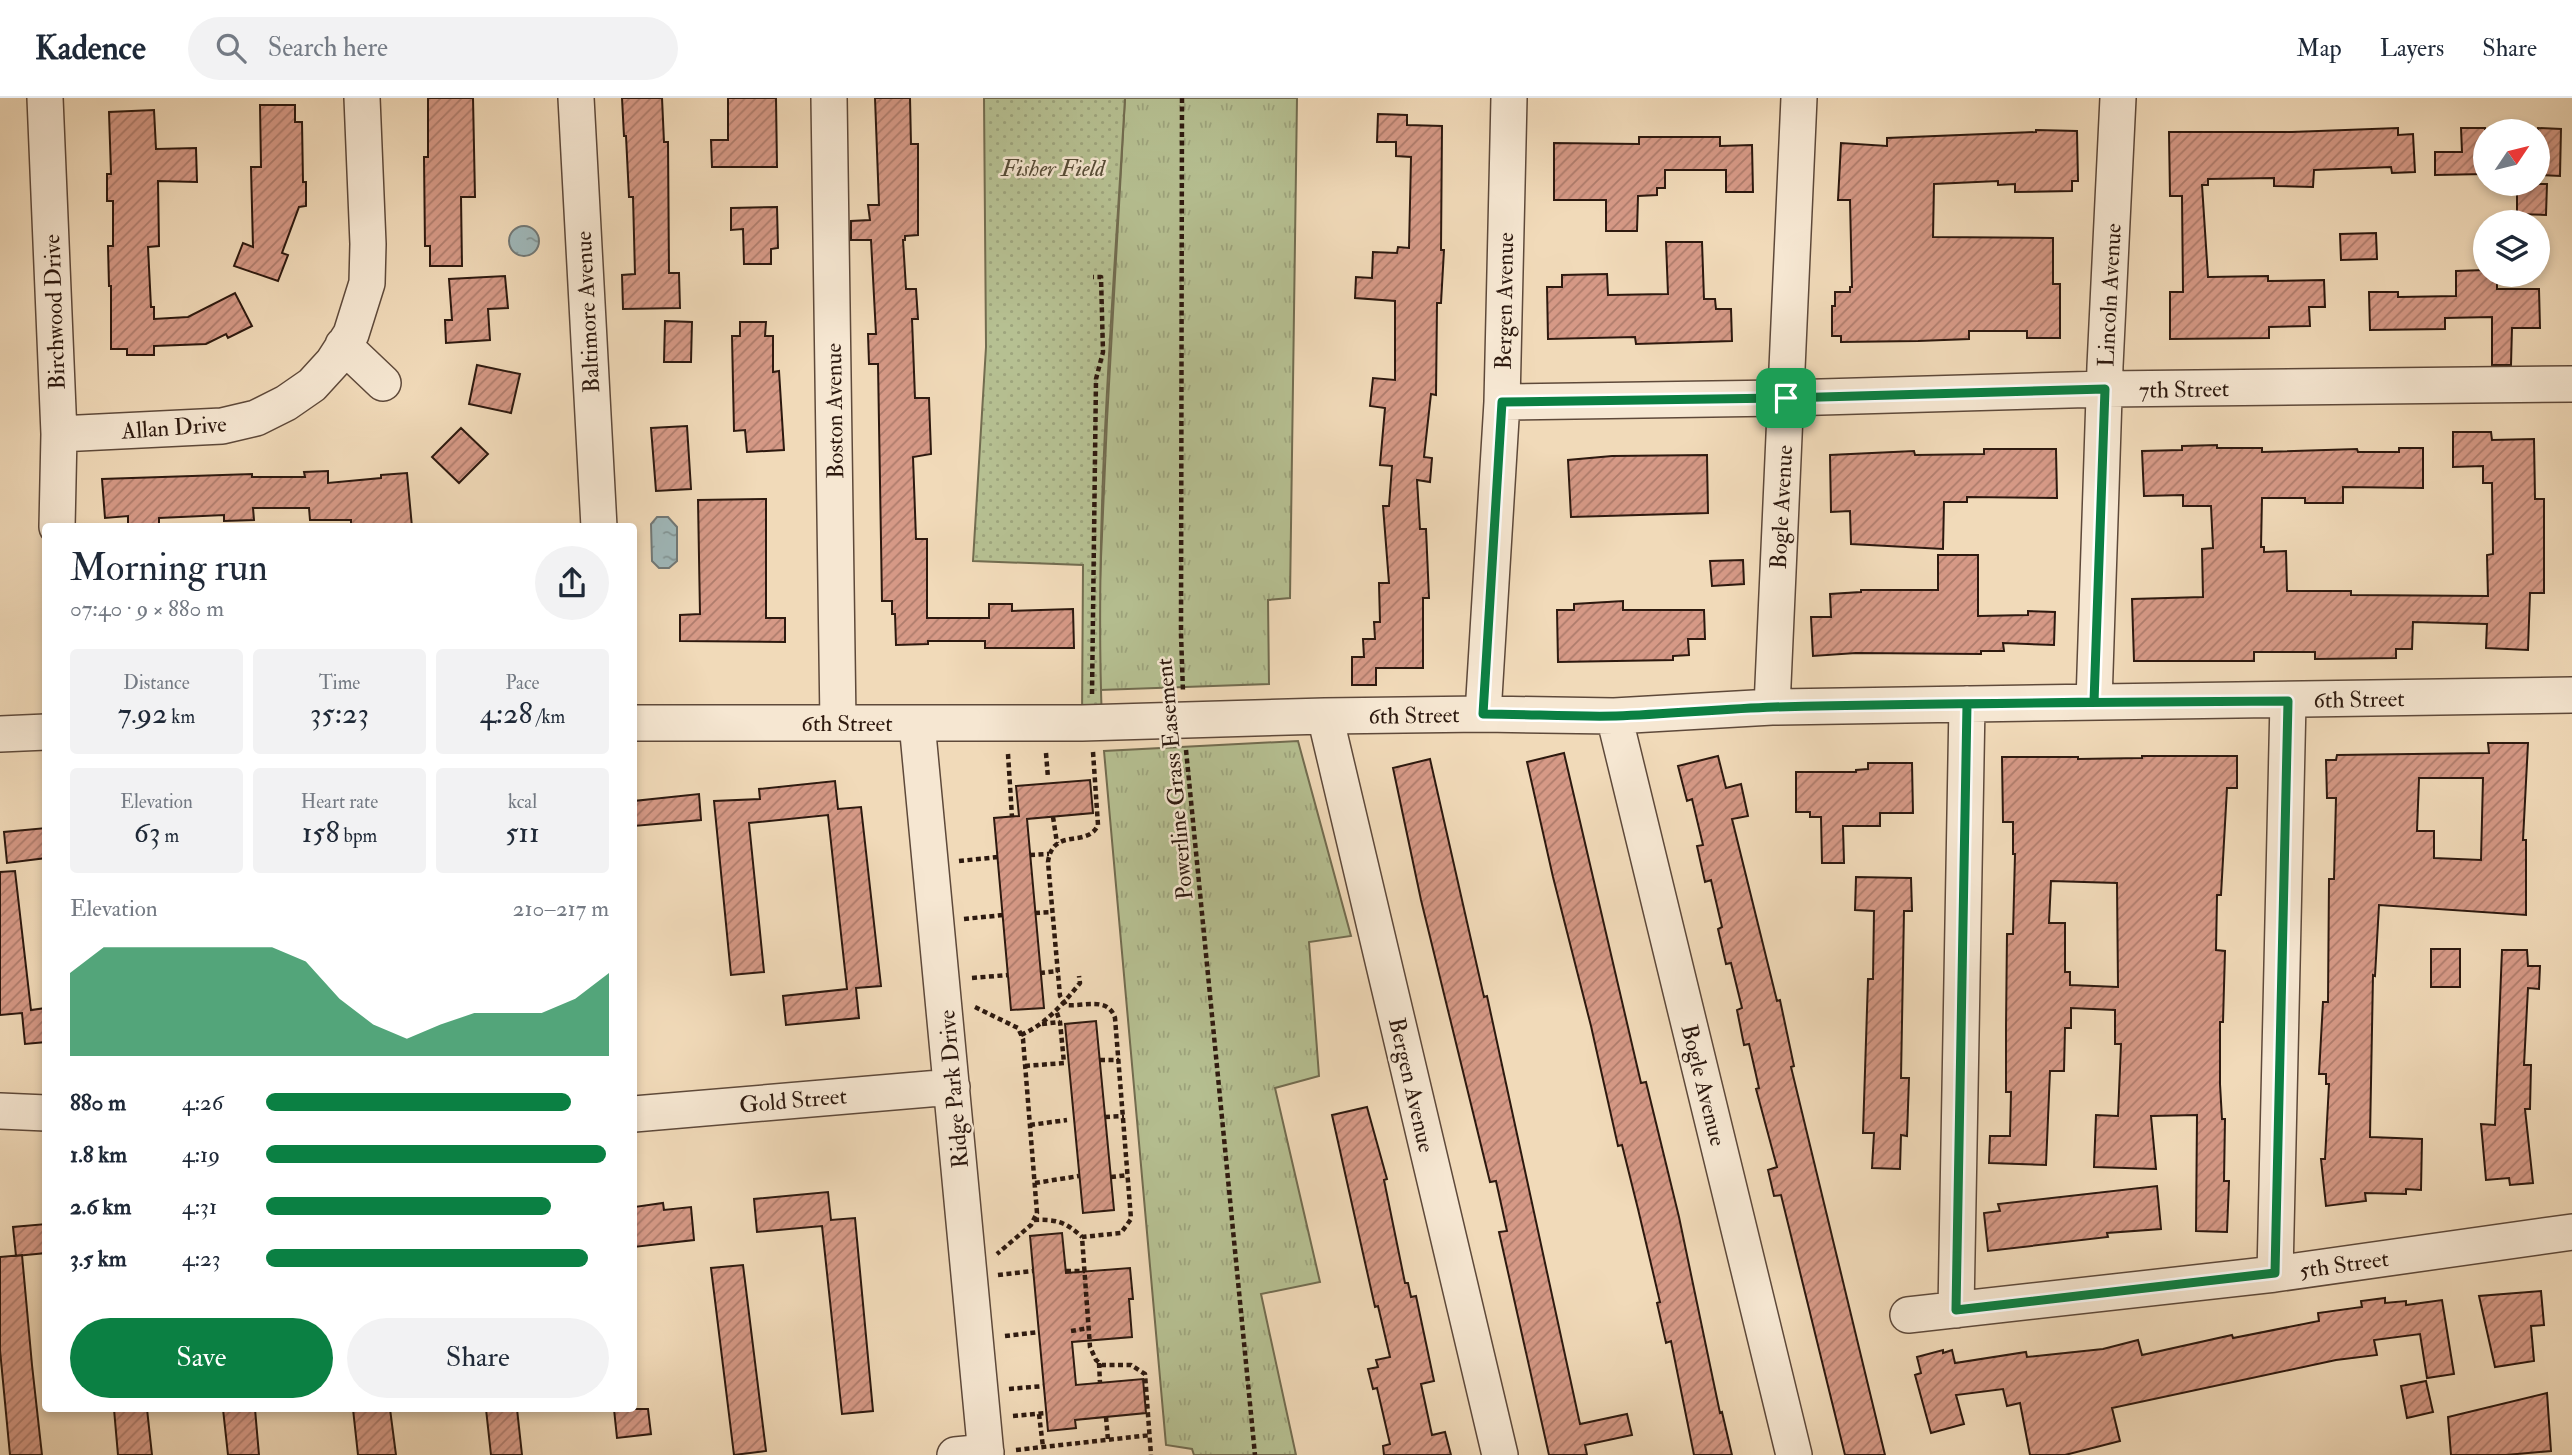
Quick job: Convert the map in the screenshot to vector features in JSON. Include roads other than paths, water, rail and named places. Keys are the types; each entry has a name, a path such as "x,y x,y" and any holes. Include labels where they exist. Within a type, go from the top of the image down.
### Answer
{"street":[{"name":"Birchwood Drive","path":"45,98 59,434 57,523"},
{"name":"Allan Drive","path":"59,434 222,426 257,418 312,385 333,362 358,316 367,283 362,98"},
{"name":"Baltimore Avenue","path":"576,98 599,523"},
{"name":"Boston Avenue","path":"830,98 838,723"},
{"name":"Bergen Avenue","path":"1483,714 1502,402 1509,98"},
{"name":"Bogle Avenue","path":"1772,707 1800,98"},
{"name":"Lincoln Avenue","path":"2094,702 2118,98"},
{"path":"343,345 383,383"},
{"name":"7th Street","path":"1502,402 1786,398 2105,389 2572,384"},
{"name":"6th Street","path":"637,723 1091,723 1325,716 1614,716 1772,707 2572,695"},
{"path":"2275,1273 2288,701"},
{"path":"1956,1310 1967,704"},
{"name":"Bergen Avenue","path":"1325,716 1500,1455"},
{"name":"Bogle Avenue","path":"1614,716 1794,1455"},
{"name":"Ridge Park Drive","path":"917,723 984,1453"},
{"path":"0,734 42,732"},
{"name":"Gold Street","path":"637,1114 952,1087"},
{"path":"0,1111 42,1113"},
{"name":"5th Street","path":"1908,1315 2275,1273 2572,1232"}],"water":[{"path":"524,226 530,227 538,235 538,247 530,255 524,256 518,255 510,247 509,241 510,235 518,227"},
{"path":"657,517 668,517 677,527 677,561 669,568 659,568 652,561 651,524"}],"park label":[{"name":"Fisher Field","path":"1053,168"}]}
